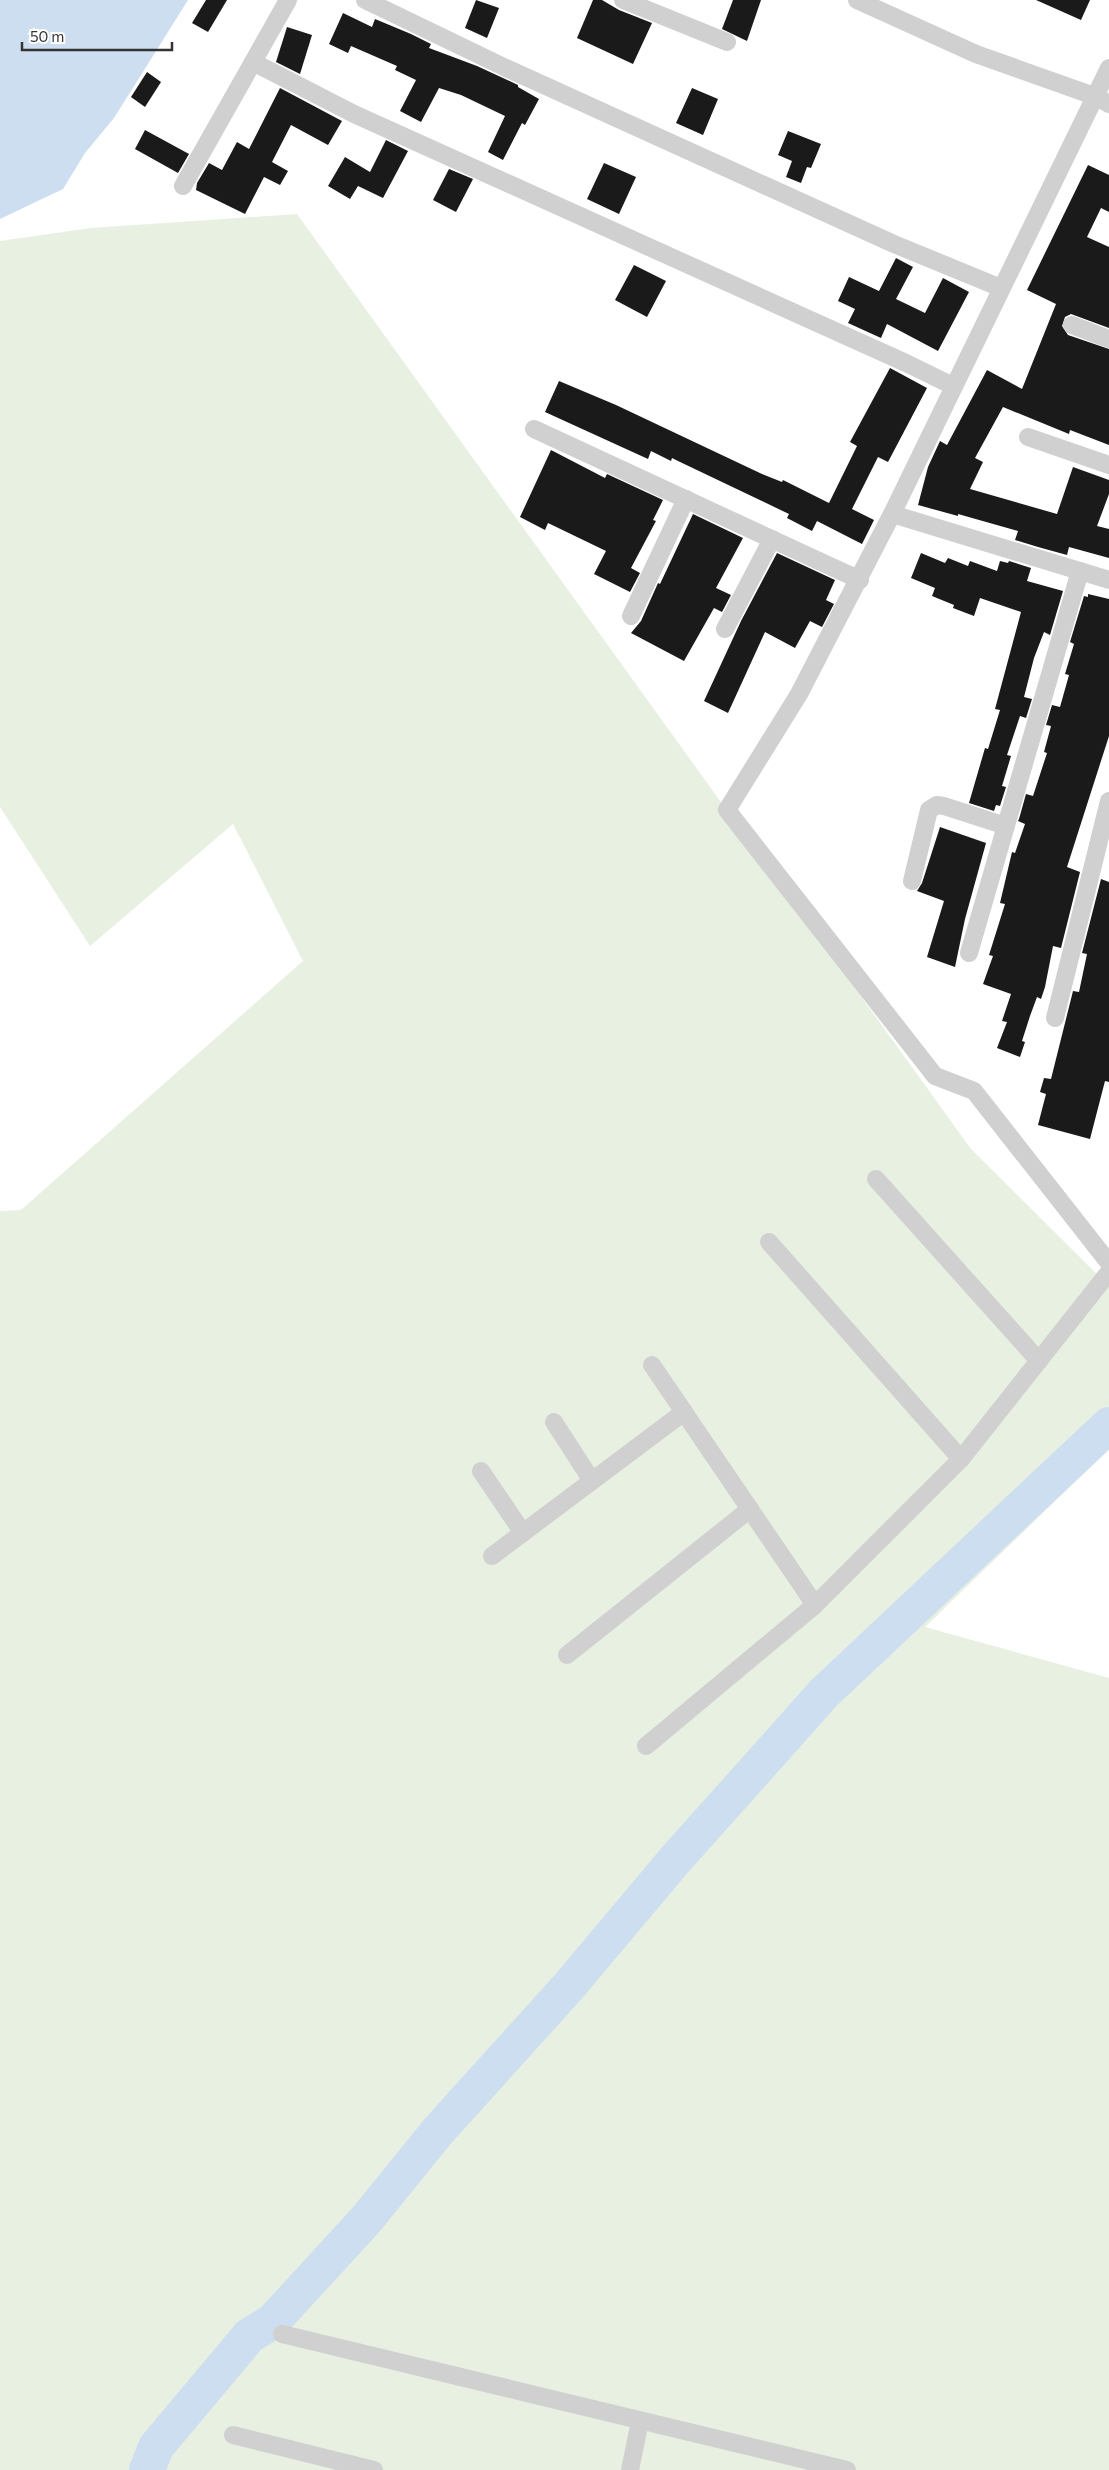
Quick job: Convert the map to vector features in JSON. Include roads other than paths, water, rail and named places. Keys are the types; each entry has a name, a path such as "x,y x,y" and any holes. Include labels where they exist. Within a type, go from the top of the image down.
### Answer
{"street":[{"path":"183,186 288,0"},
{"path":"365,0 506,68 867,232 953,270 1001,288"},
{"path":"623,0 727,42"},
{"path":"857,0 976,54 1103,100"},
{"path":"253,62 354,114 888,354 953,386"},
{"path":"1109,68 1103,100 1001,288 860,580 799,694 727,810 935,1076 974,1091 1109,1263"},
{"path":"1072,325 1109,340"},
{"path":"534,429 860,580"},
{"path":"1028,437 1109,465"},
{"path":"631,616 686,499"},
{"path":"892,514 1109,580"},
{"path":"725,629 772,539"},
{"path":"969,953 1080,571"},
{"path":"1055,1018 1109,801"},
{"path":"912,881 929,810 937,805 1006,826"},
{"path":"876,1179 1039,1361"},
{"path":"769,1242 962,1459"},
{"path":"646,1746 815,1605 962,1459 1109,1272"},
{"path":"652,1365 815,1605"},
{"path":"492,1556 684,1412"},
{"path":"554,1422 592,1481"},
{"path":"481,1471 523,1533"},
{"path":"567,1655 750,1509"},
{"path":"282,2334 847,2470"},
{"path":"630,2470 640,2421"},
{"path":"233,2435 374,2470"}],"water":[{"path":"0,0 188,0 114,118 85,153 63,189 0,219"}],"waterway":[{"path":"147,2470 156,2447 249,2336 273,2321 365,2221 438,2131 569,1986 674,1861 824,1693 1109,1425"}]}
